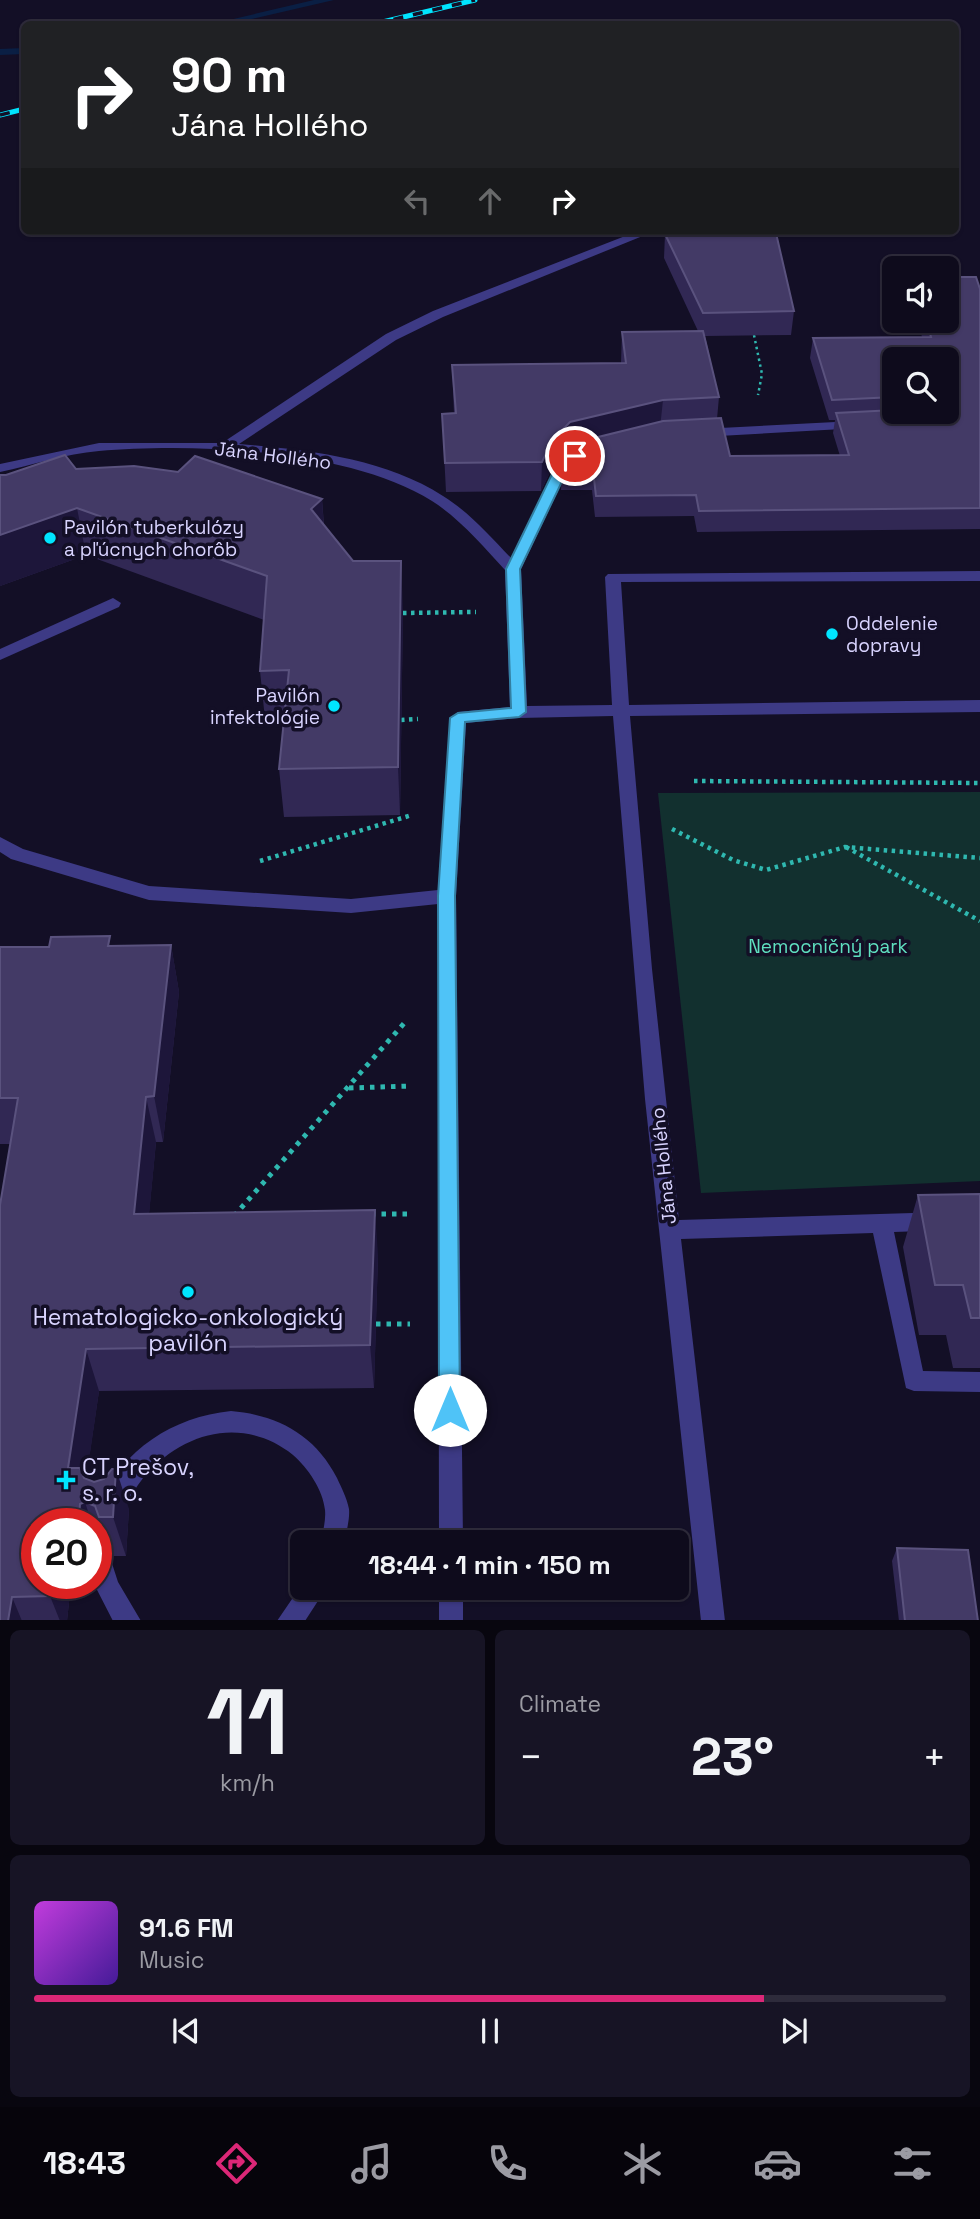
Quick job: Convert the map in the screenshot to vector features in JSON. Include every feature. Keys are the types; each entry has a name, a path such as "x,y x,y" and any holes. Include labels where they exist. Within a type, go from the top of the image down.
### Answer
{"street":[{"path":"225,447 391,337 438,314 639,235"},
{"path":"685,433 872,424"},
{"name":"Jána Hollého","path":"0,468 97,447 225,447 372,468 435,497 475,529 513,569"},
{"path":"519,712 513,569 560,472 575,456 593,450"},
{"name":"Jána Hollého","path":"713,1620 669,1230 627,806 613,577 980,576"},
{"path":"0,655 113,603"},
{"path":"450,1530 446,896 458,718 519,712 980,706"},
{"path":"0,844 17,854 149,893 351,906 446,896"},
{"path":"669,1230 980,1220"},
{"path":"882,1223 914,1381 980,1382"},
{"path":"108,1508 127,1477 142,1462 185,1431 221,1421 263,1425 297,1443 323,1473 337,1510 334,1530"},
{"path":"112,1598 129,1620"},
{"path":"289,1620 305,1600"},
{"path":"451,1600 451,1620"}],"path":[{"path":"734,431 760,391 762,374 754,335"},
{"path":"403,614 515,611"},
{"path":"694,781 980,783"},
{"path":"258,861 402,820 453,795"},
{"path":"627,806 733,860 766,870 845,847 980,858"},
{"path":"845,847 980,921"},
{"path":"233,1216 447,975"},
{"path":"348,1088 447,1085"},
{"path":"369,1214 410,1214"},
{"path":"224,1217 247,1216"},
{"path":"376,1324 412,1324"}],"green space":[{"name":"Nemocničný park","path":"980,792 980,1181 701,1193 658,793"}],"building":[{"path":"665,235 776,235 794,311 703,313"},
{"path":"959,277 976,277 980,289 980,508 699,511 696,495 596,496 593,470 562,470 569,455 582,441 663,421 721,418 730,456 849,455 836,413 882,411 882,424 959,424 959,347 882,347 882,398 832,400 813,338 931,337 930,333 959,333"},
{"path":"703,331 719,397 663,400 570,422 552,441 542,462 445,463 442,414 456,413 452,365 626,363 622,332"},
{"path":"65,455 76,469 134,466 178,472 195,456 322,499 311,509 353,561 401,561 398,767 279,769 289,670 260,671 267,576 77,508 0,535 0,475"},
{"name":"Hematologicko-onkologický pavilón","path":"110,936 108,946 171,945 154,1096 146,1097 134,1214 375,1210 370,1345 86,1349 68,1468 80,1468 84,1478 94,1482 104,1479 112,1469 116,1469 113,1517 112,1508 96,1508 85,1502 80,1504 80,1508 21,1508 21,1597 12,1597 8,1620 0,1620 0,1205 18,1098 0,1098 0,947 49,947 51,937"},
{"path":"980,1194 980,1318 971,1318 963,1285 935,1285 918,1195"},
{"path":"897,1548 968,1550 978,1620 905,1620"}],"waterway":[{"path":"231,21 329,0"},
{"path":"0,52 21,51"}],"railway":[{"path":"387,21 475,0"},
{"path":"0,115 21,110"}],"place":[{"name":"Pavilón tuberkulózy a pľúcnych chorôb","path":"50,538"},
{"name":"Oddelenie dopravy","path":"832,634"},
{"name":"Pavilón infektológie","path":"334,706"},
{"name":"Hematologicko-onkologický pavilón","path":"188,1292"},
{"name":"CT Prešov, s. r. o.","path":"66,1480"}],"route":[{"path":"450,1410 446,896 458,718 519,712 513,569 560,472 575,456"}]}
